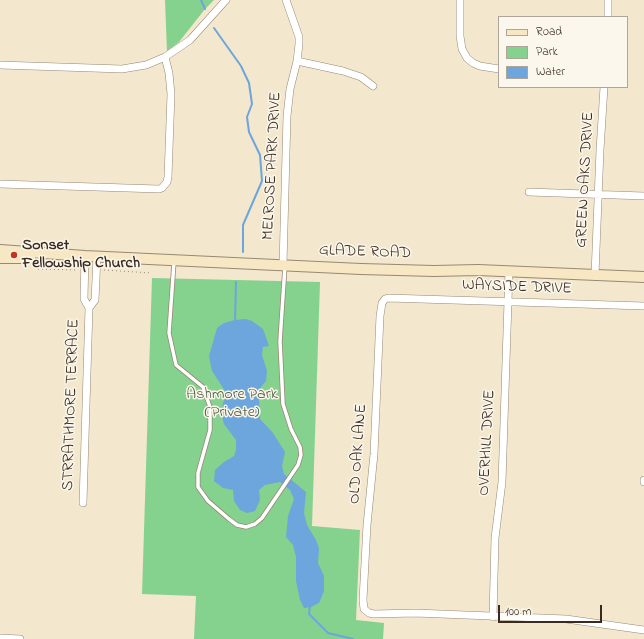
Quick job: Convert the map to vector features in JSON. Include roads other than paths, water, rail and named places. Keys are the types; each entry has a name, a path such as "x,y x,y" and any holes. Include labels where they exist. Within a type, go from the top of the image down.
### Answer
{"main road":[{"name":"GLADE ROAD","path":"0,250 97,257 367,269 509,271 644,277"},
{"name":"GLADE ROAD","path":"0,258 57,259 85,256"}],"street":[{"path":"0,65 122,69 146,66 166,57 190,40 226,0"},
{"name":"MELROSE PARK DRIVE","path":"284,265 287,116 290,89 297,61 299,44 299,37 286,0"},
{"path":"460,0 460,36 462,49 472,63 498,69"},
{"path":"608,0 608,16"},
{"path":"0,184 151,189 162,188 168,177 171,94 166,57"},
{"path":"297,61 343,71 361,77 373,86"},
{"name":"GREEN OAKS DRIVE","path":"595,275 604,88"},
{"path":"529,192 644,196"},
{"name":"STRRATHMORE TERRACE","path":"83,503 89,308 84,299 85,256"},
{"name":"STRRATHMORE TERRACE","path":"89,308 95,300 97,257"},
{"name":"OVERHILL DRIVE","path":"493,616 495,538 502,482 509,271"},
{"name":"WAYSIDE DRIVE","path":"388,298 644,306"},
{"name":"OLD OAK LANE","path":"388,298 382,303 380,316 374,454 367,525 363,600 364,609 369,613 493,616"},
{"path":"493,616 566,619 644,630"},
{"path":"0,638 20,639"}],"lane":[{"path":"174,260 169,333 176,365 203,386 210,407 210,430 198,473 198,487 208,501 229,519 237,525 246,527 255,524 262,518 298,465 301,455 300,447 291,429 283,404 280,341 284,265"}],"water":[{"path":"246,319 252,321 263,329 269,346 263,347 262,355 267,371 266,381 261,387 259,400 260,419 273,433 285,452 282,466 284,474 306,492 304,513 307,525 319,548 318,563 324,576 324,591 319,603 311,607 304,608 300,600 296,581 296,557 293,545 286,537 288,516 294,499 290,490 280,482 265,485 259,490 260,500 255,511 247,513 240,510 234,501 233,490 223,488 214,481 215,470 234,456 236,450 236,440 224,424 221,413 227,394 212,371 209,356 217,328 224,323"}],"waterway":[{"path":"201,0 205,9"},
{"path":"214,28 241,66 249,83 252,104 247,117 249,132 260,155 262,181 243,225 243,252"},
{"path":"235,322 236,282"},
{"path":"310,606 309,614 328,633 353,639"}],"place":[{"name":"Sonset Fellowship Church","path":"14,255"}],"park label":[{"name":"Ashmore Park (Private)","path":"232,404"}]}
